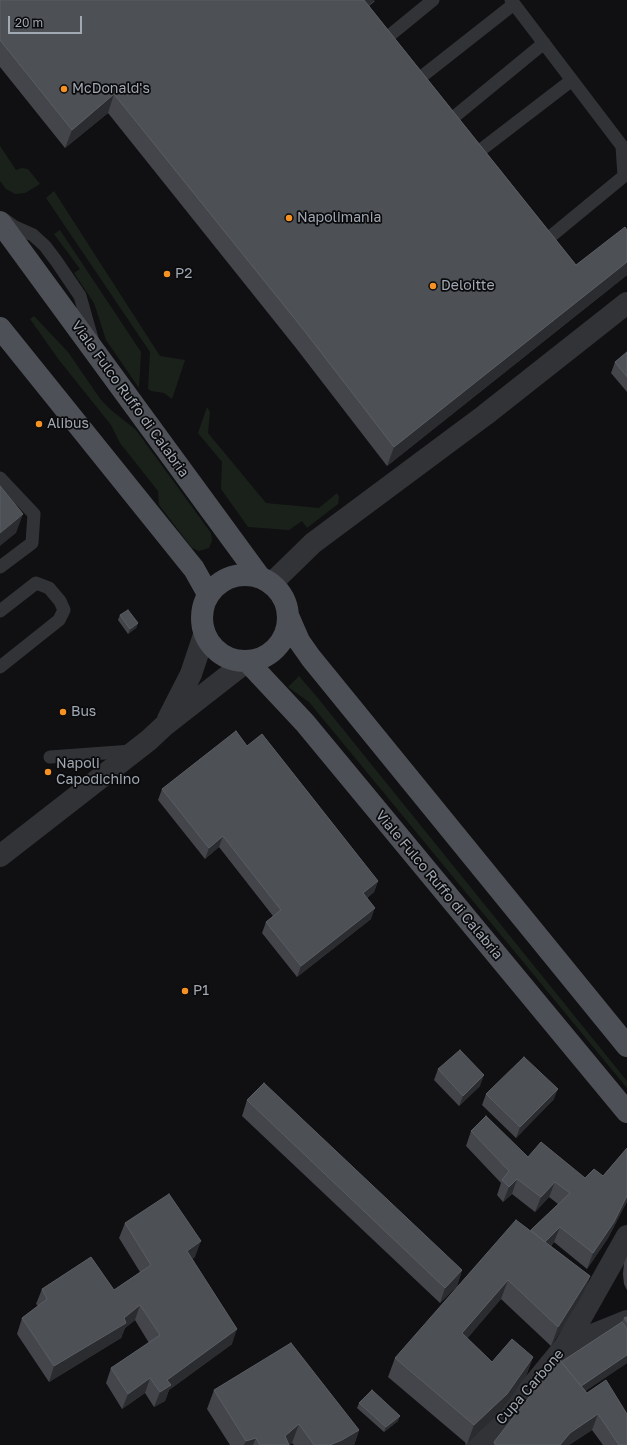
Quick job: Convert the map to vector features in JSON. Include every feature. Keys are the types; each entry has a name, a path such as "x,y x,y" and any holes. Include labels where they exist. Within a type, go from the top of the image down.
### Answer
{"main road":[{"name":"Viale Fulco Ruffo di Calabria","path":"0,222 266,580"},
{"path":"0,328 194,569 208,594"},
{"path":"289,618 287,631 281,643 272,652 260,658 247,661 234,660 222,655 212,647 204,635 201,621 202,607 208,594 218,583 231,576 245,574 266,580 282,594 287,606 289,618 299,641 311,658 627,1046"},
{"name":"Viale Fulco Ruffo di Calabria","path":"247,661 305,723 627,1112"}],"street":[{"path":"266,580 485,415 627,303"},
{"path":"165,725 191,674 204,635"},
{"path":"0,856 247,661"},
{"name":"Cupa Carbone","path":"476,1445 506,1418 565,1346 627,1236"},
{"name":"Cupa Carbone","path":"565,1346 627,1322"}],"lane":[{"path":"378,45 433,0"},
{"path":"411,85 512,2 622,146 624,176 539,246"},
{"path":"443,126 544,43"},
{"path":"469,159 572,80"},
{"path":"0,217 15,227 33,235 57,262 80,296 95,351"},
{"path":"0,478 34,514 32,543 0,567"},
{"path":"0,611 36,583 49,588 60,601 64,610 59,620 0,667"},
{"path":"50,757 134,751"}],"shaded area":[{"path":"0,146 16,170 22,168 28,169 40,184 25,193 15,194 6,189 0,181"},
{"path":"54,191 160,356 185,360 172,399 164,393 151,391 148,389 150,352 46,198"},
{"path":"60,230 141,352 139,388 106,340 94,303 74,273 80,269 54,234"},
{"path":"34,316 68,352 101,400 136,430 211,533 212,541 209,548 199,551 192,548 159,505 158,491 120,443 111,425 59,360 30,319"},
{"path":"207,407 210,412 208,433 266,503 319,508 337,493 339,497 338,504 307,528 302,521 289,530 248,527 221,489 222,462 198,433"},
{"path":"299,676 627,1081 627,1088 309,702 288,687"}],"building":[{"path":"0,0 364,0 576,265 625,227 627,230 627,262 394,447 303,329 114,94 72,130 0,40"},
{"path":"627,352 627,377 615,362"},
{"path":"0,486 23,514 0,533"},
{"path":"128,610 138,623 130,629 120,615"},
{"path":"236,731 247,746 262,734 378,881 363,893 375,908 301,966 266,922 281,910 223,836 209,848 162,789"},
{"path":"460,1050 484,1075 463,1096 438,1069"},
{"path":"524,1057 558,1089 520,1127 486,1094"},
{"path":"264,1083 462,1270 445,1288 247,1100"},
{"path":"486,1116 528,1157 541,1142 585,1178 594,1169 603,1176 627,1148 627,1196 614,1222 593,1253 560,1227 545,1242 531,1230 570,1193 555,1182 541,1197 517,1179 509,1187 502,1180 509,1171 471,1131"},
{"path":"169,1194 201,1241 187,1251 237,1329 167,1380 171,1385 160,1392 150,1378 128,1394 111,1368 160,1335 140,1305 124,1318 126,1323 54,1366 22,1318 47,1299 42,1289 91,1257 114,1290 151,1265 125,1223"},
{"path":"516,1220 590,1276 558,1327 508,1280 462,1333 492,1362 512,1339 533,1357 507,1394 474,1425 395,1358"},
{"path":"622,1322 627,1329 627,1355 581,1386 561,1362"},
{"path":"291,1343 359,1430 330,1445 314,1445 299,1424 285,1436 289,1445 260,1445 256,1438 246,1441 214,1390"},
{"path":"559,1359 587,1393 606,1380 627,1414 627,1445 619,1445 598,1414 570,1433 560,1445 496,1445 494,1442"},
{"path":"372,1390 400,1416 386,1427 359,1403"}],"place":[{"name":"McDonald's","path":"64,89"},
{"name":"Napolimania","path":"289,218"},
{"name":"P2","path":"167,274"},
{"name":"Deloitte","path":"433,286"},
{"name":"Alibus","path":"39,424"},
{"name":"Bus","path":"63,712"},
{"name":"Napoli Capodichino","path":"48,772"},
{"name":"P1","path":"185,991"}]}
